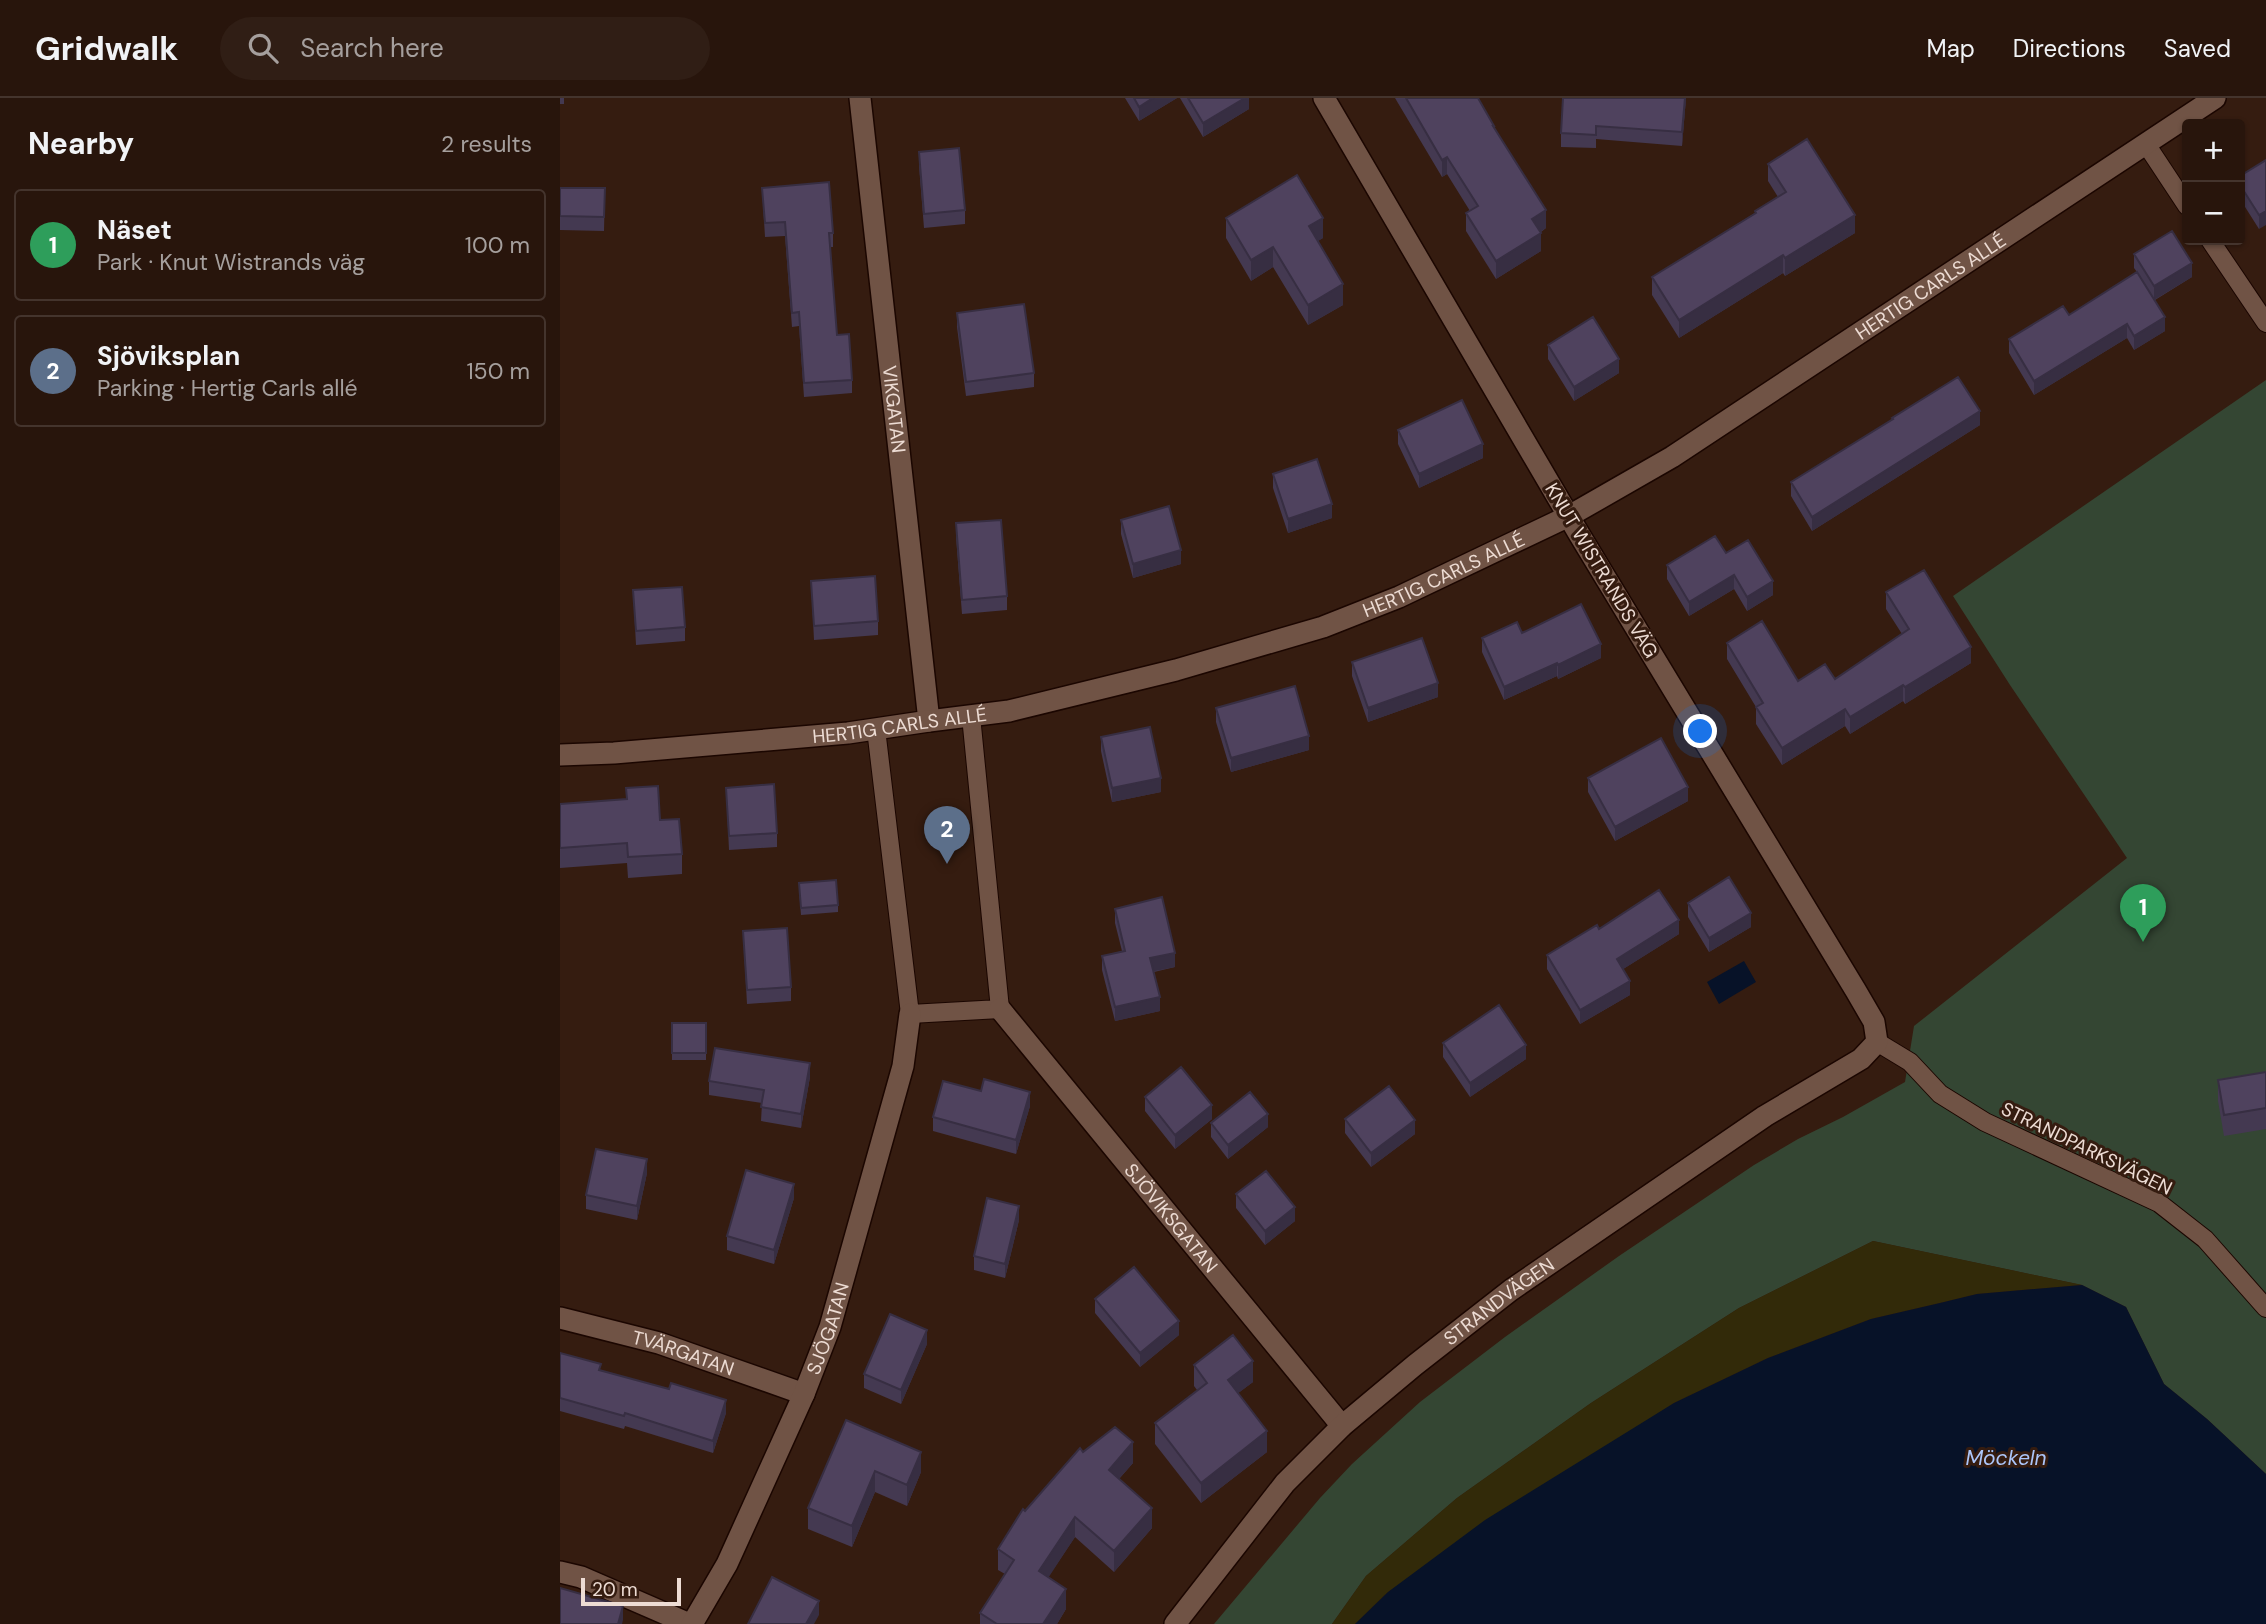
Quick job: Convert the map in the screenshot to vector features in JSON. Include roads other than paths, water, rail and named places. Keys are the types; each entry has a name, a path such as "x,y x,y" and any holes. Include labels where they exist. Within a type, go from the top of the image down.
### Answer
{"street":[{"name":"VIKGATAN","path":"860,98 929,721"},
{"name":"KNUT WISTRANDS VÄG","path":"1324,98 1569,516 1856,991 1874,1022 1877,1042"},
{"name":"HERTIG CARLS ALLÉ","path":"560,755 614,754 731,745 1009,711 1176,670 1322,627 1399,597 1569,516 1672,457 2215,98"},
{"name":"SJÖVIKSGATAN","path":"1000,1009 1342,1426"},
{"name":"SJÖGATAN","path":"690,1624 727,1564 804,1394 830,1327 903,1066 910,1014"},
{"name":"STRANDVÄGEN","path":"1175,1624 1285,1483 1342,1426 1415,1365 1511,1290 1765,1116 1861,1059 1877,1042"},
{"name":"TVÄRGATAN","path":"560,1318 659,1343 804,1394"},
{"path":"560,1572 581,1577 690,1624"}],"lane":[{"path":"2146,144 2182,198"},
{"path":"2213,245 2266,323"},
{"path":"876,729 910,1014 1000,1009 971,716"},
{"name":"STRANDPARKSVÄGEN","path":"1877,1042 1910,1062 1940,1094 1985,1122 2159,1203 2206,1238 2266,1308"}],"water":[{"path":"1744,961 1756,982 1719,1004 1707,982"},
{"name":"Möckeln","path":"2082,1285 2126,1307 2164,1384 2207,1419 2266,1474 2266,1624 1355,1624 1388,1592 1485,1520 1674,1403 1768,1358 1871,1319 1977,1294"}],"place":[{"name":"Sjöviksplan","path":"947,864"},
{"name":"Näset","path":"2143,942"}]}
